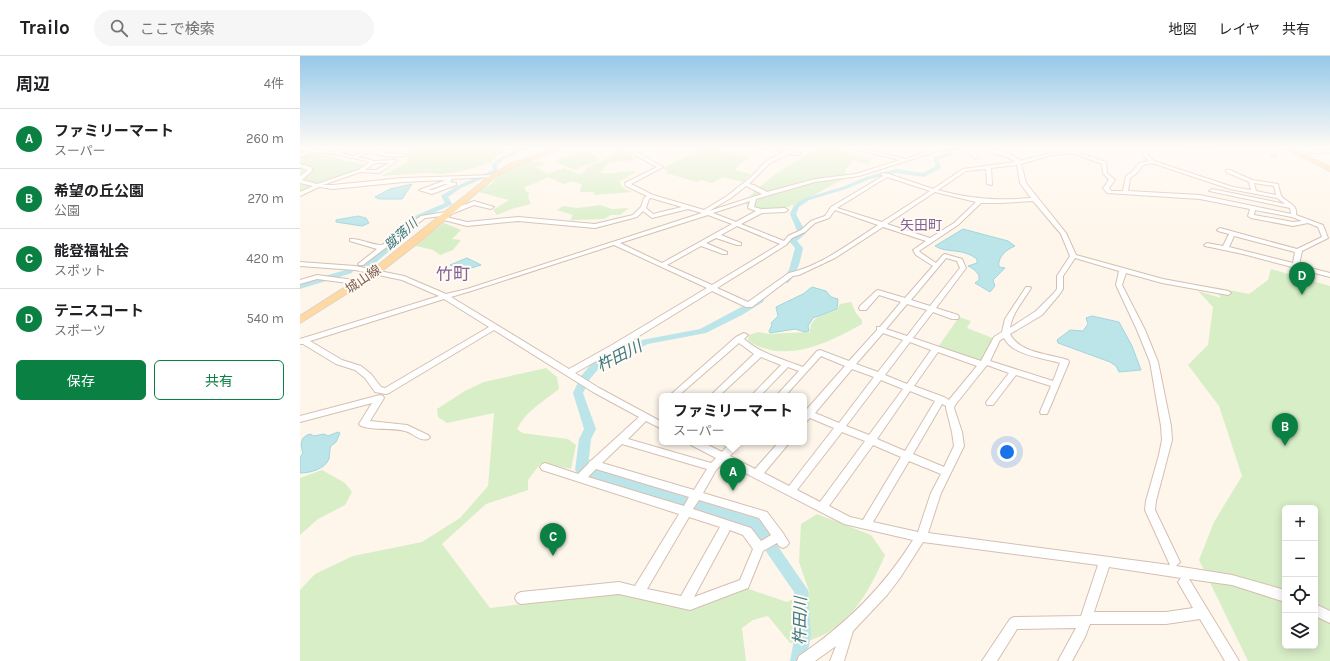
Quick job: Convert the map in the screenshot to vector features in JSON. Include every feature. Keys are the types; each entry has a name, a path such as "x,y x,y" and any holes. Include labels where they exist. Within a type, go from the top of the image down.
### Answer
{"main road":[{"name":"城山線","path":"300,320 375,272 444,216 488,176"}],"street":[{"path":"300,195 317,185 347,175"},
{"path":"643,175 627,184 651,196 706,213 784,243"},
{"path":"706,213 729,197 756,175"},
{"path":"302,342 766,194 815,181 836,179 850,175"},
{"path":"569,373 712,288 801,232 814,222 830,214 833,208 882,175"},
{"path":"888,175 980,201 1008,202 1036,199"},
{"path":"614,243 749,305 793,274 833,257 957,175"},
{"path":"989,175 990,184"},
{"path":"804,661 830,644 865,612 893,580 920,537 938,488 959,448 950,408 951,404 984,363 997,339 1039,313 1060,289 1060,276 1073,256 1070,244 1063,230 1022,181 1021,175"},
{"path":"1107,175 1112,180 1106,188 1109,192 1207,198 1292,216 1321,226 1330,226"},
{"path":"1125,192 1128,177 1130,175"},
{"path":"1192,175 1221,185 1279,197 1292,207 1294,212 1292,216"},
{"path":"1239,175 1251,180 1276,185 1279,197"},
{"path":"458,177 422,190 432,192 472,176"},
{"path":"300,195 333,187 488,176"},
{"path":"805,176 815,181"},
{"path":"300,180 317,185 333,187"},
{"path":"1251,180 1254,193"},
{"path":"445,182 454,184"},
{"path":"744,184 752,186 766,194"},
{"path":"1207,198 1207,195 1221,185"},
{"path":"1212,191 1292,207"},
{"path":"444,216 467,224 518,219 595,226 635,216 643,208 647,198 651,196"},
{"path":"754,198 751,208 762,212"},
{"path":"935,265 918,254 916,250 929,240 956,224 980,201"},
{"path":"361,264 424,217 444,216 474,203 491,207"},
{"path":"643,208 652,216 689,208"},
{"path":"833,208 929,240"},
{"path":"1254,209 1251,216 1292,224 1308,222"},
{"path":"662,265 762,212 784,210"},
{"path":"666,214 665,216 676,223"},
{"path":"1220,230 1298,251 1325,238 1321,226"},
{"path":"1225,249 1232,233"},
{"path":"717,236 740,244"},
{"path":"352,240 374,247 383,247"},
{"path":"1250,254 1257,240"},
{"path":"702,244 725,253"},
{"path":"1207,245 1296,265 1330,275"},
{"path":"1278,261 1283,247"},
{"path":"1296,265 1298,251"},
{"path":"791,492 963,268 960,260 945,256 935,265 807,414"},
{"path":"1073,256 1162,282 1228,293"},
{"path":"300,264 355,268 404,278 445,296 576,378 659,424"},
{"path":"313,265 312,272 317,277"},
{"path":"1123,270 1118,285 1141,330 1154,362 1166,426 1167,440 1164,456 1151,501 1150,510 1174,562"},
{"path":"300,282 317,277 352,281 351,287"},
{"path":"1028,288 1007,324 1007,334 1013,345 1026,352 1065,362 1044,412"},
{"path":"863,308 878,292 955,317"},
{"path":"425,437 407,428 364,424 386,391 494,327"},
{"path":"880,329 936,349 1056,385"},
{"path":"676,393 741,337 746,346 804,370"},
{"path":"302,342 340,362 358,368 368,376 378,390 386,391"},
{"path":"822,508 872,441 936,349"},
{"path":"717,393 760,353"},
{"path":"783,393 820,353 880,375 951,404"},
{"path":"758,393 787,363"},
{"path":"990,403 1014,372"},
{"path":"300,419 380,398"},
{"path":"866,525 941,399"},
{"path":"807,415 840,427 946,472"},
{"path":"580,478 593,464 645,417"},
{"path":"620,440 713,468"},
{"path":"700,445 848,521 920,537 1105,560 1232,580 1282,595"},
{"path":"638,592 713,468 734,445"},
{"path":"757,474 782,445"},
{"path":"521,598 619,588 690,604 744,584 759,548 781,540 763,515 593,464"},
{"path":"545,467 747,531 759,548"},
{"path":"684,603 727,525"},
{"path":"1065,661 1081,633 1105,560"},
{"path":"1184,582 1232,661"},
{"path":"1318,611 1330,617"},
{"path":"989,661 1014,623 1166,618 1203,613"},
{"path":"837,661 836,659 847,628"}],"green space":[{"path":"300,175 345,175 317,185 300,193"},
{"path":"500,175 630,175 620,181 620,183 623,187 633,192 595,195 593,192 580,192 582,185 573,181 563,184 549,177 525,187 525,191 529,192 528,198 531,204 511,209 497,215 493,210 509,200 479,192 492,184"},
{"path":"674,175 750,175 743,182 723,177 712,183 701,180 697,182"},
{"path":"775,175 845,175 844,179 810,197 784,208 771,211 758,211 747,208 746,200"},
{"path":"600,205 612,209 629,208 620,215 611,215 604,219 570,220 573,215 557,210 563,206 578,208"},
{"path":"444,223 461,230 452,239 461,240 453,250 440,255 433,250 416,246"},
{"path":"1271,269 1330,286 1330,661 1248,661 1199,560 1214,522 1242,476 1219,406 1188,365 1208,345 1213,307 1198,291 1221,298 1214,287 1249,294 1268,280"},
{"path":"851,302 856,313 862,320 862,324 820,344 806,349 776,351 762,348 748,341 749,335 758,332 769,334 810,332 813,322 819,316 837,310 840,304"},
{"path":"959,317 971,321 967,328 995,339 984,361 938,347"},
{"path":"546,368 557,377 559,389 530,412 517,429 522,433 568,439 576,445 571,469 541,463 528,480 528,490 486,504 442,544 490,608 621,591 687,607 746,588 787,602 809,591 799,562 801,524 817,514 871,535 885,555 866,593 858,604 839,625 827,633 805,641 790,643 768,616 753,620 742,628 746,661 300,661 300,590 315,574 353,556 422,542 460,518 488,486 494,413 447,423 438,417 437,409 465,391 484,382"},
{"path":"322,470 345,483 352,492 345,505 318,519 300,535 300,478"}],"water":[{"path":"412,184 402,199 379,199 375,197 390,189"},
{"path":"358,216 366,218 369,223 362,226 336,222 336,220"},
{"path":"963,229 1008,241 1015,246 1006,251 1001,257 999,267 1005,268 993,280 995,286 990,292 975,283 979,280 979,275 968,266 977,263 977,259 966,253 945,250 935,246"},
{"path":"467,258 481,265 465,270 450,265"},
{"path":"812,287 826,291 831,297 838,299 837,309 813,318 808,326 809,331 805,332 795,329 770,333 771,323 778,316 776,307 803,294"},
{"path":"1092,316 1119,322 1132,346 1141,370 1119,372 1116,366 1110,362 1058,343 1057,340 1070,330 1083,331 1088,324 1086,318"},
{"path":"338,432 340,433 336,442 331,446 329,459 327,462 317,470 300,473 300,457 303,453 301,444 304,437 310,434 314,436 324,434 328,436"}],"waterway":[{"name":"蹴落川","path":"364,265 370,263 412,227 413,220 449,204 444,196 459,187 486,175"},
{"name":"杵田川","path":"785,281 791,274 797,258 799,248 793,241 802,233 793,214 796,206 807,199 879,175"},
{"name":"蹴落川","path":"300,286 349,271"},
{"name":"杵田川","path":"760,300 739,313 703,331 645,342 596,365 585,378 578,393 590,429 585,439 581,470 754,523 801,590 803,607 803,635 798,661"}],"place":[{"name":"テニスコート","path":"1302,295"},
{"name":"希望の丘公園","path":"1285,446"},
{"name":"ファミリーマート","path":"733,491"},
{"name":"能登福祉会","path":"553,556"}],"district":[{"name":"矢田町","path":"921,225"},
{"name":"竹町","path":"453,274"}]}
